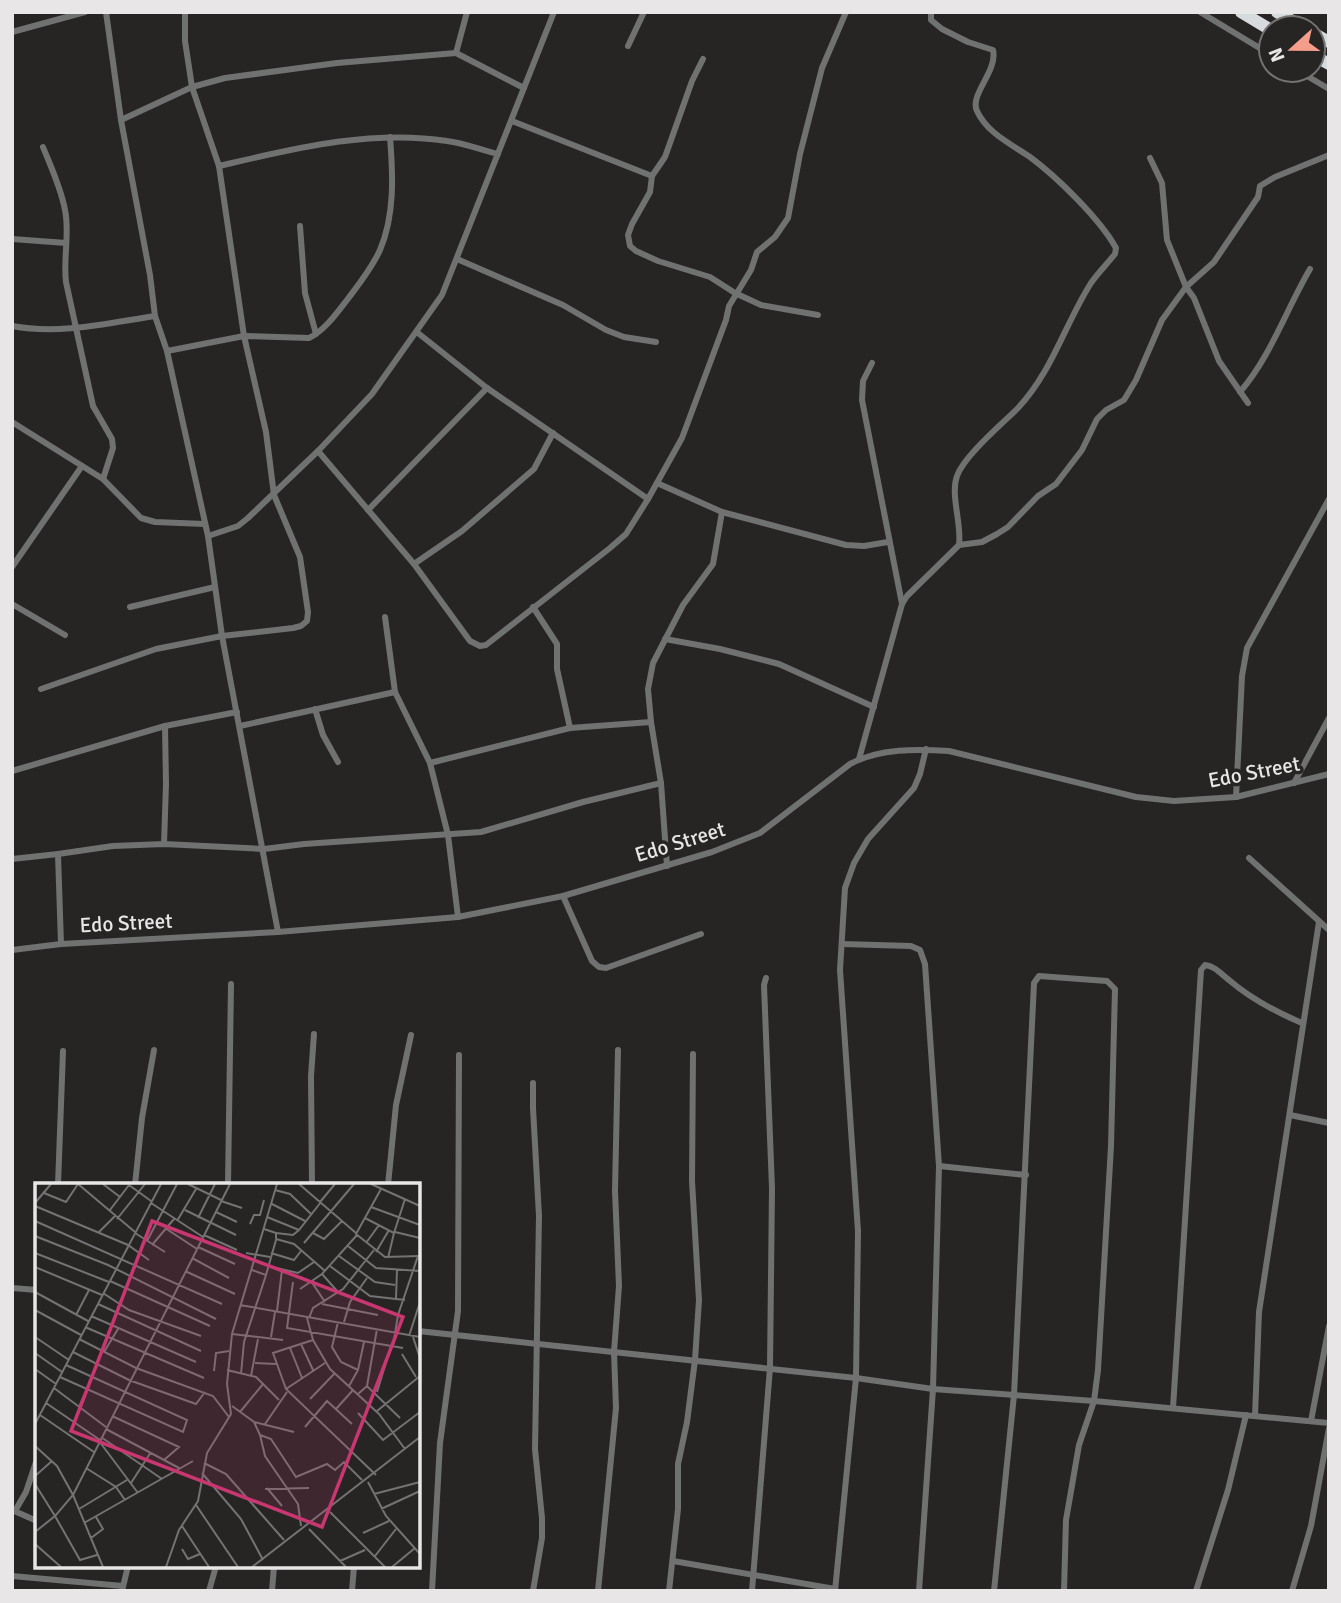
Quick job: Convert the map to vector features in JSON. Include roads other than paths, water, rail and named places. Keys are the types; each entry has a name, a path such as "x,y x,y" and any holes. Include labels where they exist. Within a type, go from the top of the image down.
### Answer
{"highway":[{"path":"1241,12 1257,22"}],"street":[{"path":"12,32 85,12"},
{"path":"106,12 121,120 155,316 167,351 208,536 222,636 278,932"},
{"path":"41,689 156,649 222,636 293,628 307,621 300,557 274,495 266,432 244,336 219,166 192,87 185,41 185,12"},
{"path":"456,53 467,12"},
{"path":"208,536 238,526 274,495 372,394 418,333 442,295 457,260 554,12"},
{"path":"628,47 644,12"},
{"path":"318,451 414,564 474,645 486,645 610,548 626,534 682,438 735,293 751,270 757,252 775,237 788,218 800,154 822,68 846,12"},
{"path":"931,12 932,20 942,29 993,50 993,66 975,102 977,112 995,134 1030,158 1076,198 1116,248 1115,254 1090,285 1058,351 1041,378 1021,405 971,455 957,476 955,487 959,545"},
{"path":"1200,12 1257,47"},
{"path":"121,120 192,87 255,73 337,62 456,53 524,88"},
{"path":"703,59 692,81 665,157 652,176 650,192 628,235 632,249 658,261 710,276 735,293 769,308 818,315"},
{"path":"512,121 652,176"},
{"path":"219,166 303,147 390,137 447,141 498,154"},
{"path":"167,351 244,336 309,338 316,334 342,307 369,270 379,251 385,235 393,180 390,137"},
{"path":"43,147 65,209 65,274 93,406 112,439 113,448 103,479"},
{"path":"859,759 902,604 907,596 959,545 982,542 997,534 1008,527 1038,496 1056,484 1082,450 1097,419 1106,410 1124,400 1136,380 1162,320 1186,287 1214,262 1258,197 1260,186 1329,155"},
{"path":"1150,158 1162,183 1167,240 1186,287 1195,298 1219,361 1248,403"},
{"path":"300,226 304,293 316,334"},
{"path":"12,239 66,243"},
{"path":"457,260 563,305 606,330 624,337 656,342"},
{"path":"1240,391 1255,375 1310,269"},
{"path":"12,326 32,330 75,328 155,316"},
{"path":"418,333 487,388 648,499"},
{"path":"872,363 863,381 862,400 902,604"},
{"path":"368,510 487,388"},
{"path":"12,422 103,479 141,519 205,524"},
{"path":"414,564 462,531 534,469 553,433"},
{"path":"12,567 82,466"},
{"path":"657,483 722,512 854,547 888,542"},
{"path":"1236,797 1242,676 1247,648 1329,499"},
{"path":"667,866 661,783 650,722 648,689 653,663 682,605 713,564 722,512"},
{"path":"130,607 215,587"},
{"path":"12,604 65,635"},
{"path":"533,607 557,644 557,670 570,727"},
{"path":"385,617 395,692 430,762 448,835 458,917"},
{"path":"665,639 779,664 874,707"},
{"path":"240,726 395,692"},
{"path":"315,709 323,735 338,762"},
{"path":"12,771 164,726 237,712"},
{"path":"1294,783 1329,718"},
{"path":"430,762 570,727 650,722"},
{"path":"164,726 164,844"},
{"path":"673,1561 835,1590 856,1378 859,1231 840,970 845,888 854,863 868,839 914,788 926,749"},
{"name":"Edo Street","path":"12,950 61,944 278,932 458,917 563,895 667,866 754,836 859,759 884,753 926,749 977,757 1136,797 1174,801 1236,797 1329,774"},
{"path":"12,859 113,846 164,844 264,849 481,832 583,802 661,783"},
{"path":"58,854 61,944"},
{"path":"1249,858 1329,930"},
{"path":"563,895 592,961 598,967 606,968 701,934"},
{"path":"1255,1416 1259,1312 1319,922"},
{"path":"842,944 911,946 920,950 924,956 939,1166 933,1390 919,1591"},
{"path":"1174,1408 1201,970 1205,965 1212,966 1237,988 1269,1009 1302,1023"},
{"path":"994,1591 1014,1395 1036,979 1039,976 1107,981 1115,989 1100,1346 1094,1401 1079,1445 1066,1520 1064,1591"},
{"path":"752,1591 770,1368 772,1188 764,985 766,978"},
{"path":"228,1183 231,984"},
{"path":"312,1183 311,1076 314,1034"},
{"path":"388,1183 396,1105 411,1035"},
{"path":"135,1183 142,1118 154,1050"},
{"path":"598,1591 616,1408 614,1352 619,1286 615,1191 618,1050"},
{"path":"58,1183 63,1051"},
{"path":"669,1591 678,1509 678,1464 687,1422 695,1360 699,1300 692,1181 693,1054"},
{"path":"432,1591 440,1443 458,1311 459,1055"},
{"path":"533,1083 539,1216 535,1457 542,1518 542,1538 533,1591"},
{"path":"1290,1115 1329,1123"},
{"path":"939,1166 1026,1175"},
{"path":"12,1288 35,1290"},
{"path":"1311,1421 1329,1326"},
{"path":"420,1331 770,1368 933,1390 1094,1401 1329,1423"},
{"path":"1196,1591 1228,1490 1245,1415"},
{"path":"1292,1591 1311,1526 1329,1428"},
{"path":"35,1466 26,1492 13,1511 35,1520"},
{"path":"12,1576 123,1588 128,1568"},
{"path":"209,1591 215,1568"},
{"path":"272,1591 274,1568"},
{"path":"352,1591 354,1568"}]}
